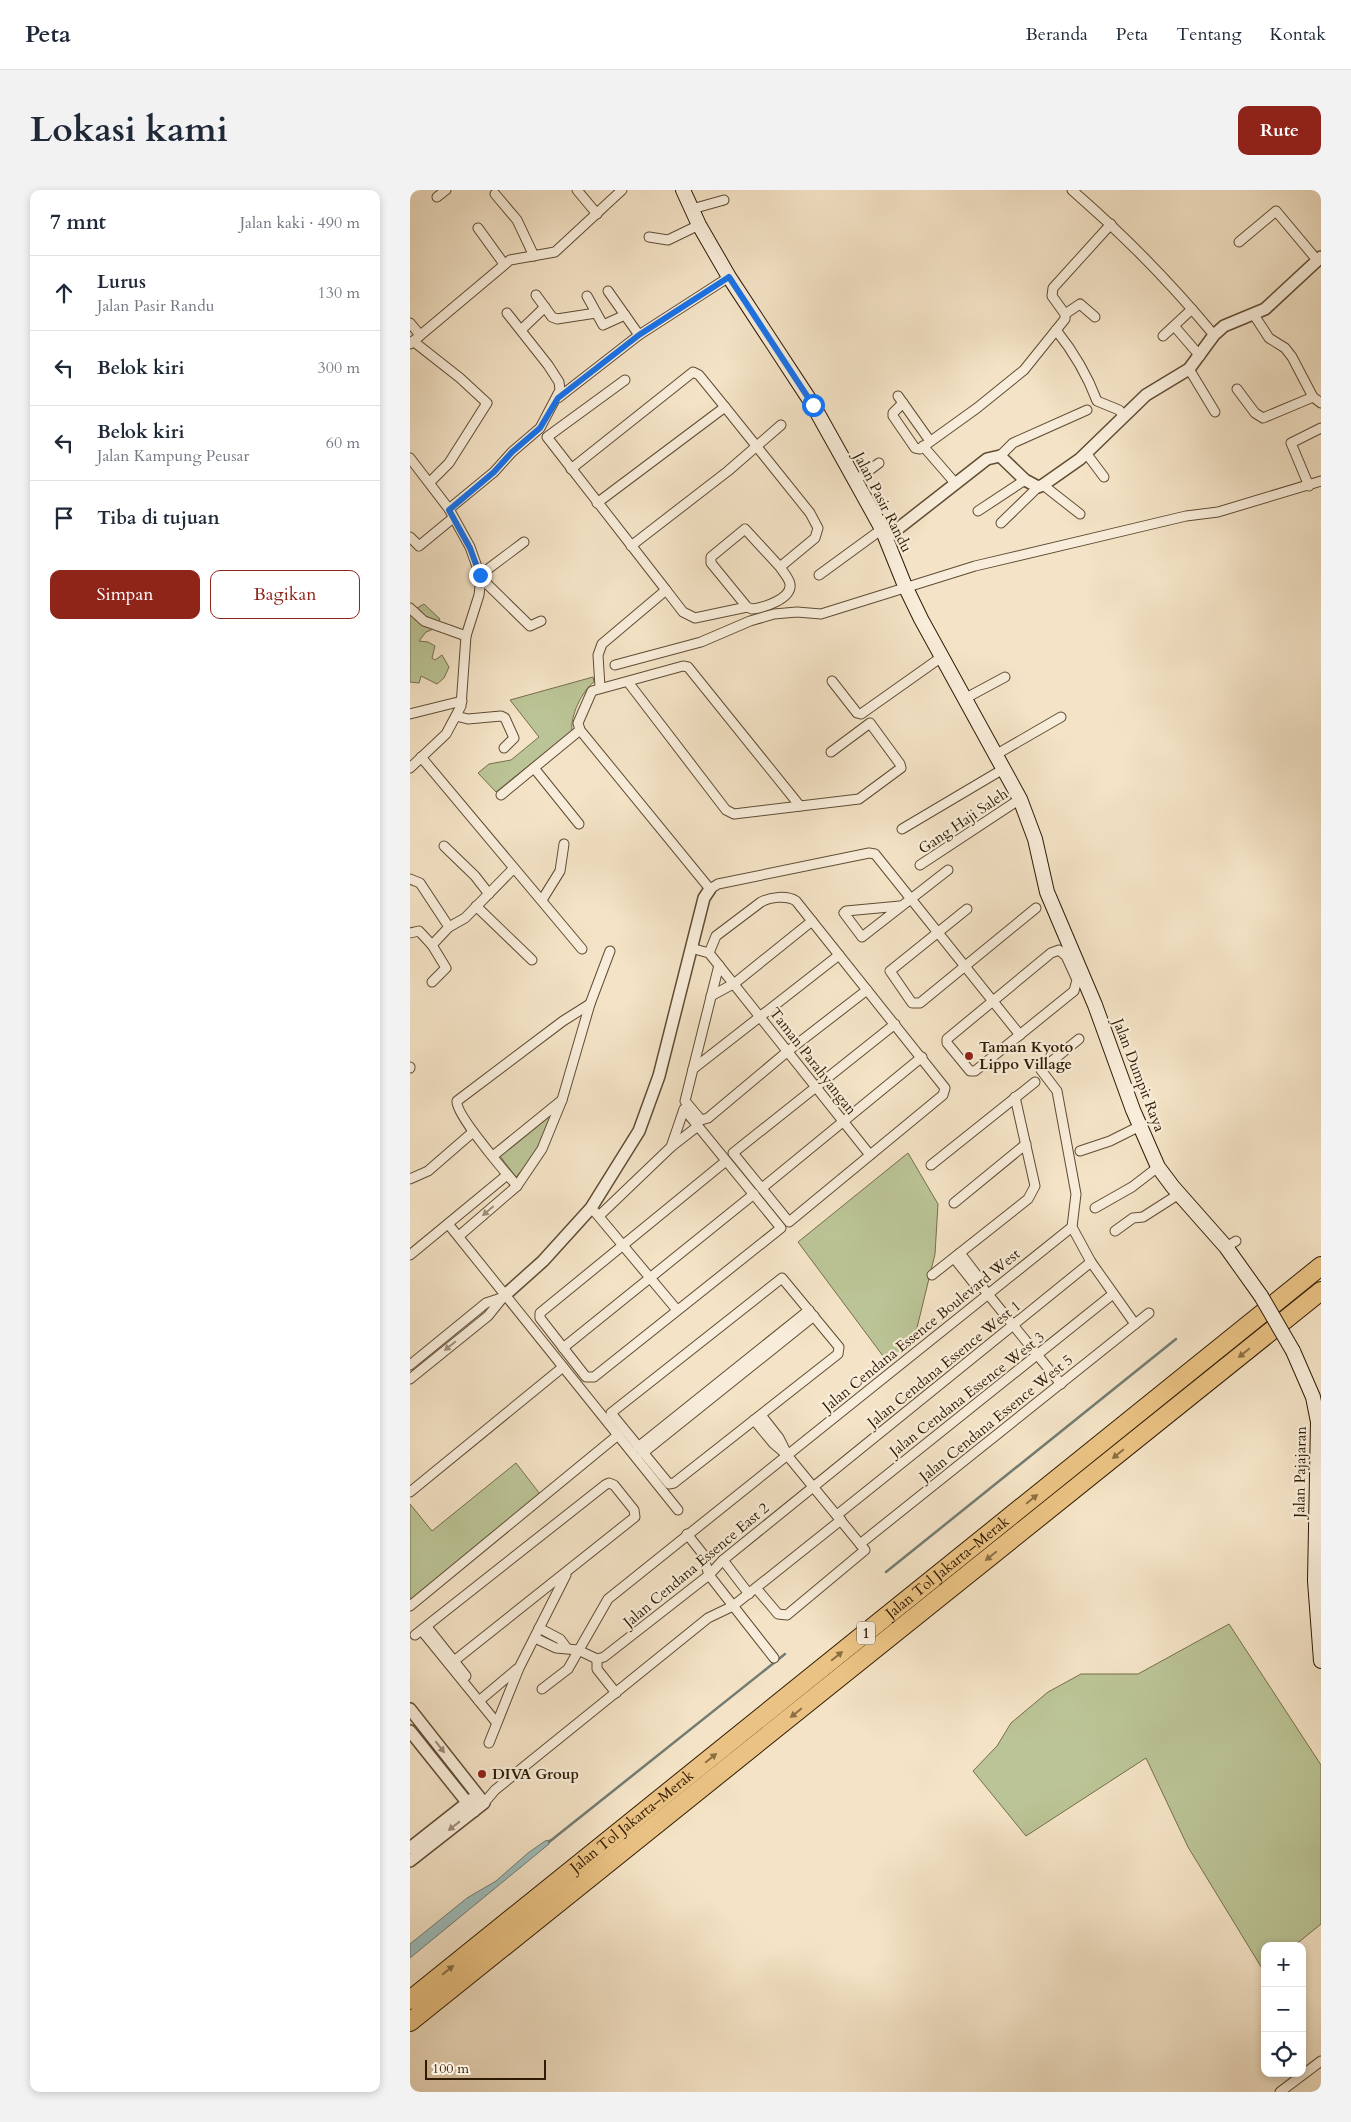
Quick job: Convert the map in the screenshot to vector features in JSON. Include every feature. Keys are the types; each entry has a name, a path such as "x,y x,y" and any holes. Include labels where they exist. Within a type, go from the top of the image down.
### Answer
{"highway":[{"name":"Jalan Tol Jakarta–Merak","path":"410,2000 1321,1266"},
{"name":"Jalan Tol Jakarta–Merak","path":"410,2022 1321,1291"}],"main road":[{"name":"Jalan Pasir Randu","path":"683,190 699,225 729,277 813,405 884,533 904,586 1005,768 1020,799 1035,839"},
{"name":"Jalan Dumpit Raya","path":"1035,839 1047,892 1095,1005 1140,1126 1158,1167 1179,1194 1231,1244 1261,1296"},
{"name":"Jalan Pajajaran","path":"1261,1296 1293,1351 1313,1397 1318,1422 1315,1581 1321,1662"}],"street":[{"path":"437,197 446,190"},
{"path":"576,190 597,214"},
{"path":"414,340 504,264 516,258 556,252 622,190"},
{"path":"1072,190 1111,224 1176,289 1214,335"},
{"path":"495,194 517,220 534,256"},
{"path":"692,209 724,200"},
{"path":"1001,523 1041,486 1086,453 1146,395 1189,369 1214,335 1230,323 1254,315 1276,300 1319,259 1276,211 1239,242"},
{"path":"1066,314 1051,292 1111,224"},
{"path":"649,237 668,240 699,225"},
{"path":"478,228 504,264"},
{"path":"558,398 639,335 729,277"},
{"path":"608,291 639,335"},
{"path":"536,295 552,317 557,319 596,313"},
{"path":"587,296 603,325 625,316"},
{"path":"956,484 926,444 901,399 893,416 917,449 926,444 977,408 1024,370 1065,319 1066,314 1080,304 1095,316"},
{"path":"521,330 545,307"},
{"path":"1163,336 1176,327 1182,317 1192,309"},
{"path":"410,537 419,546 512,452 540,428 558,398 559,382 508,312"},
{"path":"1254,315 1269,338 1285,348 1292,357 1313,397 1321,403"},
{"path":"410,323 414,340 487,403 449,462 430,482"},
{"path":"1176,327 1200,356"},
{"path":"1056,330 1069,346 1097,401 1119,410 1124,416"},
{"path":"1189,369 1215,412"},
{"path":"571,469 693,372 699,375 758,447 810,513 818,528 814,538 780,567"},
{"path":"625,380 547,437 683,612 695,618 747,607 755,608 779,600 789,590 790,585 780,567 749,531 745,529 711,558 711,564 747,607"},
{"path":"1237,389 1256,414 1262,418 1313,397"},
{"path":"598,503 725,407"},
{"path":"819,574 884,533 956,484 988,459 1000,456 1012,443 1018,442 1038,431 1087,410"},
{"path":"631,546 758,447 781,426"},
{"path":"1309,486 1291,443 1321,428"},
{"path":"1086,453 1104,477"},
{"path":"1000,456 1024,480 1041,486 1080,514"},
{"path":"410,768 446,734 462,702 466,636 479,595 480,576 470,548 451,514 430,482 411,462"},
{"path":"855,481 879,463"},
{"path":"978,511 1024,480"},
{"path":"615,665 701,642 750,621 774,614 797,612 821,614 904,586 975,566 1186,516 1218,512 1261,497 1309,486 1321,481"},
{"path":"480,576 524,542"},
{"path":"480,576 530,626 542,621"},
{"path":"666,590 602,644 598,655 600,682 592,691 578,724 580,730 710,889"},
{"path":"410,608 424,621 466,636"},
{"path":"832,681 856,713 860,714 943,656"},
{"path":"600,682 628,682 683,666 692,670 800,806"},
{"path":"966,698 1005,676"},
{"path":"628,682 729,812 734,814 859,799 900,768 900,764 870,723 831,752"},
{"path":"410,714 462,702"},
{"path":"456,716 468,719 503,716 514,735 514,741 504,748"},
{"path":"997,754 1061,718"},
{"path":"501,795 580,730"},
{"path":"421,757 512,869 542,900 582,949"},
{"path":"534,768 579,824"},
{"path":"902,828 1005,768"},
{"name":"Gang Haji Saleh","path":"920,866 1020,799"},
{"path":"542,900 560,871 564,844"},
{"path":"444,846 475,876 489,894"},
{"path":"595,1212 639,1131 653,1095 704,898 710,889 718,884 869,853 880,858 1020,1035"},
{"path":"432,945 449,927 465,918 512,869"},
{"path":"900,906 846,911 844,913 862,937 948,870"},
{"path":"410,879 420,883 449,927"},
{"path":"671,1147 684,1109 726,1161 789,1222 944,1093 943,1084 922,1057 792,898 767,898 716,936 710,953 691,948"},
{"path":"476,906 532,960"},
{"path":"967,909 890,971 912,1003 920,1003 1036,908"},
{"path":"712,996 735,983 812,921"},
{"path":"410,933 419,931 432,945 446,968 432,982"},
{"path":"1059,950 1066,956 1078,980 1074,991 973,1072 947,1043 947,1039 993,1001 1051,953 1059,950"},
{"path":"459,1236 517,1186 542,1148 562,1100 590,1004 610,951"},
{"name":"Taman Parahyangan","path":"710,953 870,1155"},
{"path":"693,1069 839,955"},
{"path":"719,965 686,1104 699,1119 705,1120 788,1051 868,990"},
{"path":"517,1186 473,1132 458,1110 457,1102 563,1020 590,1004"},
{"path":"726,1161 540,1313 540,1318 583,1374 590,1378 781,1228 733,1153 895,1024"},
{"path":"1079,1039 1041,1070 1057,1091 1076,1194 1072,1227 1112,1294 1134,1324"},
{"path":"563,1348 922,1057"},
{"path":"931,1165 1035,1082"},
{"path":"932,1275 1033,1192 1035,1186 1015,1097"},
{"path":"493,1156 562,1100"},
{"path":"410,1379 488,1316 503,1297 595,1212 698,1126"},
{"path":"1080,1151 1110,1141 1140,1126"},
{"path":"410,1179 428,1171 473,1132"},
{"path":"954,1203 1026,1144"},
{"path":"1095,1208 1132,1187 1158,1167"},
{"path":"410,1256 508,1175"},
{"path":"1115,1231 1134,1218 1143,1218 1179,1194"},
{"path":"595,1212 677,1310"},
{"path":"449,1225 503,1297 563,1367 678,1510"},
{"name":"Jalan Cendana Essence Boulevard West","path":"542,1689 568,1669 608,1599 986,1291 1072,1227"},
{"path":"957,1256 979,1278 986,1291 1061,1384"},
{"name":"Jalan Cendana Essence West 1","path":"813,1486 1092,1262"},
{"path":"782,1278 786,1280 839,1346 840,1350 757,1417 674,1483 669,1484 612,1416 611,1412 782,1278"},
{"name":"Jalan Cendana Essence West 3","path":"480,1799 495,1790 708,1618 733,1606 752,1591 839,1517 1112,1294"},
{"path":"410,1365 486,1304 503,1297"},
{"path":"641,1450 812,1313"},
{"name":"Jalan Cendana Essence West 5","path":"860,1544 1134,1324 1149,1314"},
{"path":"410,1492 563,1367"},
{"path":"703,1555 719,1563 778,1614 787,1615 865,1550 787,1455 773,1443 757,1417"},
{"path":"410,1606 618,1435"},
{"path":"422,1631 605,1485 609,1483 614,1485 634,1510 635,1518 454,1661"},
{"name":"Jalan Cendana Essence East 2","path":"597,1659 604,1657 709,1576 719,1563 813,1486"},
{"path":"687,1534 703,1555 709,1576 774,1658"},
{"path":"489,1743 519,1668 567,1572"},
{"path":"539,1628 560,1639 566,1647"},
{"path":"422,1631 454,1661 496,1722"},
{"path":"422,1631 481,1699"},
{"path":"535,1638 556,1648 566,1647 578,1650 597,1659 597,1668 616,1693"},
{"path":"481,1699 519,1668"},
{"path":"410,1709 480,1799 410,1848"},
{"path":"410,1730 470,1806"},
{"path":"410,1861 470,1806"},
{"path":"1280,2092 1321,2060"}],"green space":[{"path":"424,604 440,619 436,628 426,632 419,641 428,642 435,646 432,658 435,660 442,655 449,667 444,678 437,684 421,676 419,683 410,682 410,612"},
{"path":"593,677 594,682 585,691 575,711 572,731 496,792 478,773 489,764 511,760 539,737 510,700"},
{"path":"553,1111 537,1153 516,1177 500,1156"},
{"path":"908,1153 938,1204 935,1254 915,1336 892,1361 883,1356 798,1242"},
{"path":"516,1463 540,1494 410,1600 410,1504 432,1531"},
{"path":"1229,1624 1321,1765 1321,1924 1299,1942 1261,1942 1261,1967 1188,1847 1146,1758 1026,1836 973,1771 997,1746 1011,1723 1048,1692 1081,1674 1138,1674"}],"water":[{"path":"550,1840 549,1844 410,1958 410,1944 467,1898 496,1881 528,1853 545,1841"}],"waterway":[{"path":"886,1572 1176,1339"},
{"path":"549,1842 785,1654"}],"place":[{"name":"Taman Kyoto Lippo Village","path":"969,1056"},
{"name":"DIVA Group","path":"482,1774"}],"route":[{"path":"480,575 470,548 449,510 494,472 512,452 540,428 558,398 639,335 729,277 813,405"}]}
